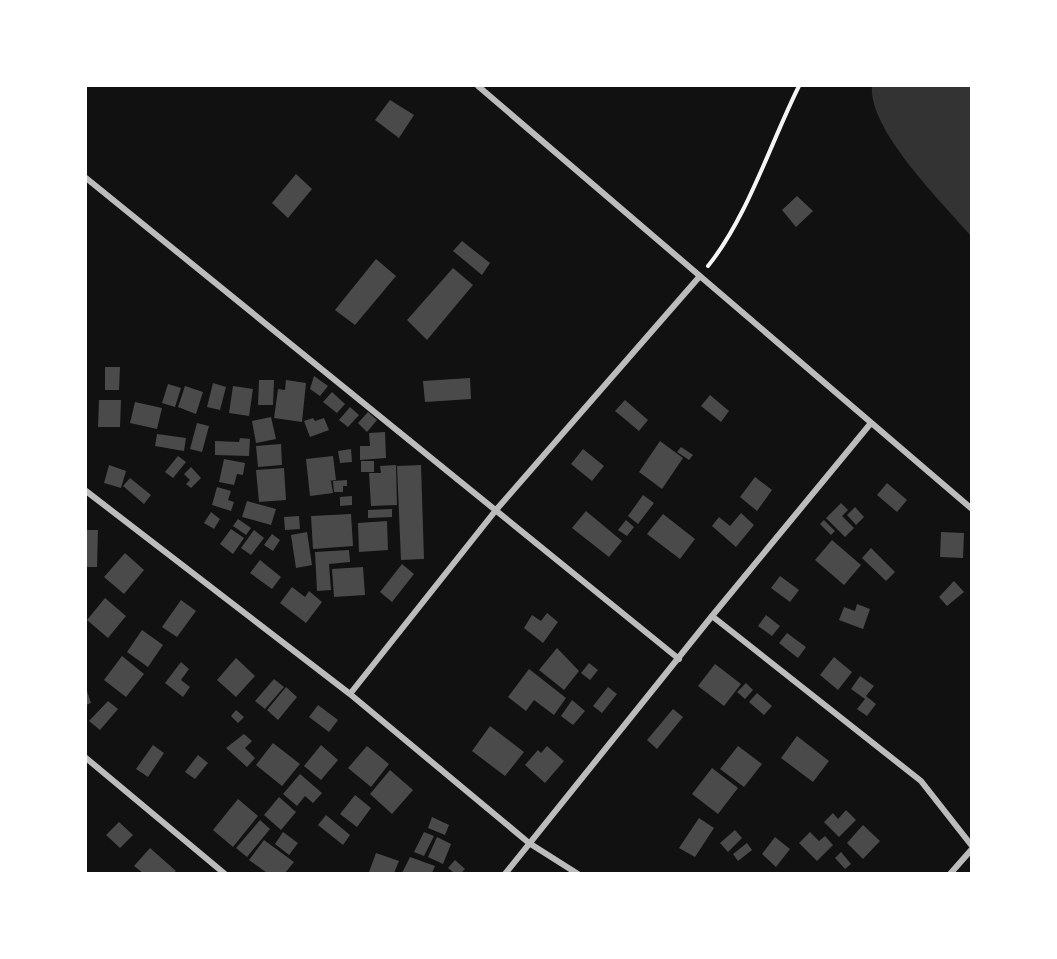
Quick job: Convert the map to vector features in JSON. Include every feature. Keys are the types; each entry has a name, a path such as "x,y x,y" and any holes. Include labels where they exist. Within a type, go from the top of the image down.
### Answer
{"street":[{"path":"478,86 972,509"},
{"path":"86,178 679,659"},
{"path":"350,694 496,510 700,276"},
{"path":"505,873 871,423"},
{"path":"86,491 350,694 529,843 578,873"},
{"path":"712,616 921,781 972,848 950,873"},
{"path":"86,759 225,873"}],"path":[{"path":"700,276 724,247 799,86"}],"shaded area":[{"path":"872,86 971,86 971,236 926,186 894,144 874,104"}],"building":[{"path":"390,100 414,115 399,138 375,120"},
{"path":"296,174 312,189 288,218 272,203"},
{"path":"797,196 813,211 796,227 782,210"},
{"path":"462,241 490,263 482,275 453,251"},
{"path":"376,259 396,276 355,325 335,310"},
{"path":"453,268 473,285 427,340 407,320"},
{"path":"105,367 120,367 119,390 105,390"},
{"path":"314,376 328,386 320,396 310,389"},
{"path":"470,378 471,399 425,402 423,381"},
{"path":"259,380 274,380 273,405 258,405"},
{"path":"286,380 306,383 302,422 274,418 278,389 285,390"},
{"path":"213,383 226,387 220,410 207,407"},
{"path":"168,384 181,388 175,407 162,403"},
{"path":"185,386 203,392 196,414 178,407"},
{"path":"233,386 253,389 249,416 229,413"},
{"path":"332,392 345,404 337,413 323,402"},
{"path":"710,395 729,411 721,422 701,406"},
{"path":"99,400 121,400 120,427 98,427"},
{"path":"625,400 648,420 639,431 615,411"},
{"path":"135,402 162,408 157,429 130,423"},
{"path":"350,407 359,415 348,427 339,420"},
{"path":"368,412 377,420 367,432 358,423"},
{"path":"271,417 276,439 256,443 252,421"},
{"path":"313,418 315,421 324,418 329,430 310,437 304,421"},
{"path":"197,423 209,426 202,452 190,449"},
{"path":"385,432 386,458 360,460 360,446 370,446 369,433"},
{"path":"157,434 186,438 184,451 155,446"},
{"path":"240,438 250,439 249,456 215,455 215,441 239,442"},
{"path":"660,441 683,458 662,489 639,472"},
{"path":"281,444 282,465 258,467 256,446"},
{"path":"681,447 693,455 689,460 677,452"},
{"path":"351,449 352,462 340,463 338,451"},
{"path":"583,449 604,466 592,481 571,464"},
{"path":"178,456 186,462 173,478 165,472"},
{"path":"333,456 336,480 329,481 331,481 333,493 310,496 306,459"},
{"path":"224,459 245,463 243,475 237,474 234,485 219,482"},
{"path":"361,461 374,461 374,472 361,472"},
{"path":"109,465 126,471 121,488 104,483"},
{"path":"396,465 397,505 371,506 369,473 381,473 380,466"},
{"path":"421,465 424,559 401,560 397,466"},
{"path":"191,467 201,478 191,488 186,484 190,480 184,474"},
{"path":"284,468 286,500 259,502 256,470"},
{"path":"755,477 772,490 757,511 740,497"},
{"path":"130,478 151,495 144,504 123,486"},
{"path":"347,480 347,486 343,486 343,492 334,492 333,481"},
{"path":"887,483 907,500 897,512 877,495"},
{"path":"217,487 231,491 228,500 234,502 231,511 212,505"},
{"path":"643,495 654,503 638,524 628,516"},
{"path":"352,496 352,505 340,506 340,497"},
{"path":"247,501 276,509 271,525 242,517"},
{"path":"841,503 848,510 842,516 854,528 845,537 826,518"},
{"path":"855,507 864,517 856,525 847,515"},
{"path":"392,509 392,517 368,518 368,510"},
{"path":"586,511 622,541 609,557 572,528"},
{"path":"211,512 220,519 214,529 204,523"},
{"path":"741,513 754,525 736,547 712,526 719,517 730,526"},
{"path":"351,514 353,546 313,549 311,516"},
{"path":"663,514 695,539 680,559 647,534"},
{"path":"299,516 300,529 285,530 284,517"},
{"path":"238,519 251,528 246,535 233,526"},
{"path":"626,520 634,527 627,536 618,530"},
{"path":"824,520 835,531 831,535 820,524"},
{"path":"387,521 388,550 359,552 358,523"},
{"path":"231,529 244,538 233,554 220,544"},
{"path":"87,530 98,530 97,567 86,567"},
{"path":"254,530 264,538 251,555 241,548"},
{"path":"307,532 312,565 296,568 291,535"},
{"path":"941,532 964,533 963,558 940,557"},
{"path":"272,534 280,540 273,551 264,545"},
{"path":"832,540 861,565 844,585 815,560"},
{"path":"871,548 895,572 886,581 862,558"},
{"path":"349,550 350,562 329,564 331,590 317,591 315,552"},
{"path":"125,553 144,570 124,594 104,577"},
{"path":"260,560 281,577 272,589 250,573"},
{"path":"402,564 414,574 392,602 380,592"},
{"path":"363,567 365,595 334,597 332,569"},
{"path":"780,576 799,590 790,602 771,588"},
{"path":"954,581 964,592 947,606 939,597"},
{"path":"292,587 305,597 309,591 322,602 306,623 280,603"},
{"path":"105,598 126,616 108,638 87,620"},
{"path":"181,600 196,611 177,637 162,627"},
{"path":"857,604 870,609 863,629 839,620 844,607 855,611"},
{"path":"547,613 558,622 543,643 524,628 532,615 541,621"},
{"path":"766,615 780,626 772,636 758,626"},
{"path":"142,630 163,645 148,667 127,652"},
{"path":"787,633 806,647 798,658 779,643"},
{"path":"557,648 579,671 564,690 539,670"},
{"path":"122,656 144,674 126,697 104,680"},
{"path":"834,657 852,672 838,690 820,675"},
{"path":"236,658 255,676 236,697 217,680"},
{"path":"181,662 189,669 181,680 190,687 183,697 165,683"},
{"path":"589,663 598,670 590,680 581,673"},
{"path":"715,664 741,684 724,706 698,686"},
{"path":"529,669 566,698 554,715 534,700 526,711 508,697"},
{"path":"860,676 874,686 866,696 876,704 867,716 857,709 865,699 851,689"},
{"path":"274,679 284,687 265,709 255,701"},
{"path":"746,683 753,690 745,699 737,692"},
{"path":"286,687 297,697 278,720 267,710"},
{"path":"608,687 617,694 602,713 593,706"},
{"path":"86,688 91,703 86,705"},
{"path":"757,693 772,706 764,715 749,702"},
{"path":"572,700 585,711 573,725 561,716"},
{"path":"108,701 118,709 100,730 89,721"},
{"path":"318,705 338,720 329,732 309,717"},
{"path":"673,709 683,717 657,749 647,740"},
{"path":"236,710 244,717 238,723 231,716"},
{"path":"490,726 524,752 505,776 472,751"},
{"path":"244,734 252,741 245,748 255,758 247,767 226,748"},
{"path":"797,736 829,761 813,782 781,758"},
{"path":"273,743 300,764 282,786 256,765"},
{"path":"153,745 164,753 148,777 136,769"},
{"path":"321,745 338,760 321,780 304,766"},
{"path":"367,746 389,764 371,787 348,768"},
{"path":"547,746 564,761 545,783 525,765 538,750 541,753"},
{"path":"738,746 762,764 744,787 720,769"},
{"path":"198,755 208,763 195,779 185,772"},
{"path":"712,768 738,788 718,814 692,794"},
{"path":"390,770 413,790 392,814 370,794"},
{"path":"300,774 322,793 313,803 305,796 297,806 283,794"},
{"path":"355,795 371,808 357,827 340,814"},
{"path":"279,797 296,812 281,830 264,815"},
{"path":"238,799 258,816 233,847 213,830"},
{"path":"846,810 856,820 839,837 824,822 833,813 838,819"},
{"path":"326,815 350,835 343,845 318,825"},
{"path":"432,817 449,825 445,835 428,828"},
{"path":"699,818 714,828 695,857 679,848"},
{"path":"260,820 270,829 247,857 236,848"},
{"path":"119,822 133,835 120,848 106,835"},
{"path":"863,825 880,841 863,859 847,843"},
{"path":"735,830 742,838 728,852 720,843"},
{"path":"283,832 298,843 289,855 275,844"},
{"path":"424,832 434,836 424,856 414,852"},
{"path":"810,832 819,841 825,836 833,845 817,861 799,843"},
{"path":"437,837 451,844 443,864 428,857"},
{"path":"775,837 790,849 776,867 762,854"},
{"path":"264,840 294,862 285,873 267,873 249,860"},
{"path":"747,843 752,850 738,861 733,854"},
{"path":"150,848 176,871 173,873 143,873 134,866"},
{"path":"841,852 851,864 845,869 835,858"},
{"path":"376,853 399,861 394,873 369,872"},
{"path":"410,857 435,866 432,873 402,873"},
{"path":"455,860 465,869 461,873 454,873 448,868"}]}
